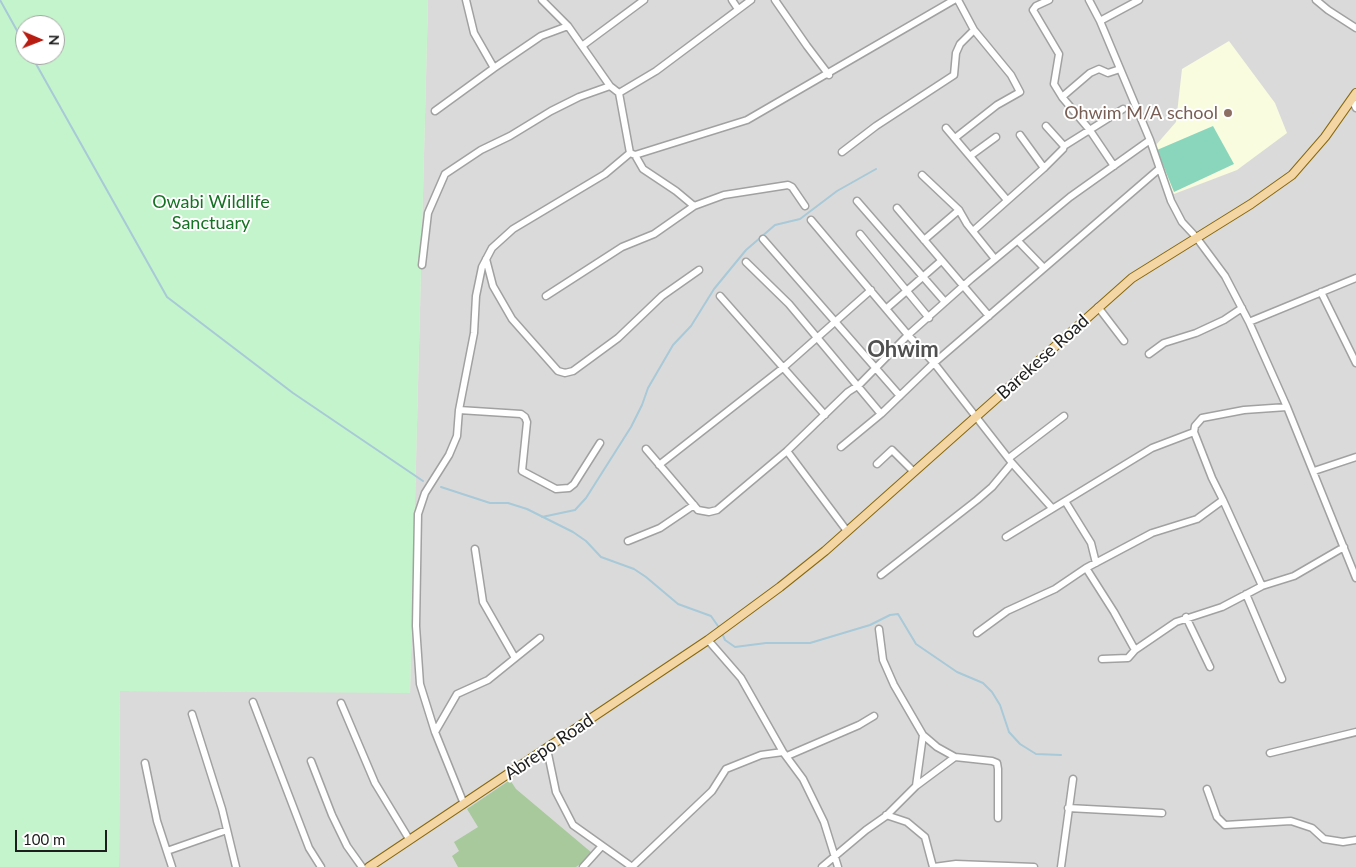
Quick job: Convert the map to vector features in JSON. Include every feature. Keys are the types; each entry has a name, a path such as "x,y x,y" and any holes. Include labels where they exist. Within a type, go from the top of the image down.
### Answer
{"main road":[{"name":"Barekese Road","path":"728,625 780,587 847,531 978,417 1132,278 1257,200 1292,175 1325,137 1354,96"},
{"name":"Abrepo Road","path":"369,867 547,750 728,625"}],"street":[{"path":"466,0 474,33 494,68"},
{"path":"542,0 568,26 589,59 610,86 619,93 633,154 643,169 676,191 694,206"},
{"path":"732,0 738,9"},
{"path":"619,93 656,71 751,0"},
{"path":"775,0 829,74"},
{"path":"464,804 435,732 420,684 417,653 418,514 425,493 452,449 457,436 459,410 474,333 476,296 482,267 492,248 513,229 605,174 633,154 747,120 954,0"},
{"path":"955,138 997,105 1020,92 1011,75 974,30 958,0"},
{"path":"1049,0 1036,6 1033,10 1058,54 1059,61 1055,72 1054,84 1062,97 1089,129 1114,166"},
{"path":"1089,0 1100,21 1150,140 1159,169 1182,222 1196,237 1225,276 1249,322 1287,407 1344,547 1353,561 1356,578"},
{"path":"1100,21 1139,0"},
{"path":"1316,0 1356,28"},
{"path":"582,46 641,1"},
{"path":"435,110 540,36 568,26"},
{"path":"842,152 876,126 954,75 958,48 974,30"},
{"path":"1062,97 1090,73 1099,69 1108,73 1120,69"},
{"path":"422,265 428,213 445,174 481,150 510,136 551,111 579,97 610,86"},
{"path":"1354,96 1356,108"},
{"path":"973,231 1044,168 1063,150 1064,146 1123,109"},
{"path":"1046,126 1064,146"},
{"path":"946,128 1007,200"},
{"path":"1020,135 1044,168"},
{"path":"970,156 996,137"},
{"path":"646,450 698,510 709,512 717,510 787,450 848,392 859,385 908,335 963,286 1070,197 1150,140"},
{"path":"841,447 881,414 934,363 1159,169"},
{"path":"922,175 959,210 973,231 996,258"},
{"path":"546,296 622,247 654,234 694,206 724,195 788,185 792,187 805,206"},
{"path":"857,201 945,302"},
{"path":"897,208 989,316"},
{"path":"924,240 959,210"},
{"path":"811,220 934,363 1010,460 1052,508"},
{"path":"860,234 929,318"},
{"path":"763,239 900,396"},
{"path":"1018,241 1044,268"},
{"path":"486,258 493,286 512,319 558,371 565,373 573,371 618,338 662,296 699,270"},
{"path":"887,308 941,261"},
{"path":"746,262 789,304 859,385 881,414"},
{"path":"1249,322 1356,278"},
{"path":"659,465 784,367 871,290"},
{"path":"1321,292 1356,363"},
{"path":"720,296 825,415"},
{"path":"1098,307 1124,341"},
{"path":"1149,354 1164,343 1196,333 1224,320 1242,308"},
{"path":"1262,586 1224,500 1212,478 1194,432 1195,426 1202,418 1244,410 1287,407"},
{"path":"459,410 521,414 528,422 522,471 556,489 564,489 574,484 600,443"},
{"path":"880,574 977,500 992,487 1010,460 1064,416"},
{"path":"1006,537 1152,448 1194,432"},
{"path":"787,450 847,531"},
{"path":"877,464 892,450 914,472"},
{"path":"1314,471 1356,457"},
{"path":"977,633 1007,611 1055,589 1086,568 1152,533 1197,519 1224,500"},
{"path":"1065,501 1091,543 1096,563"},
{"path":"628,541 660,528 694,505"},
{"path":"1102,660 1128,658 1134,650 1186,617 1215,609 1262,586 1294,576 1344,547"},
{"path":"475,549 483,602 515,658"},
{"path":"1086,568 1114,612 1134,650"},
{"path":"1246,594 1282,678"},
{"path":"1186,617 1210,667"},
{"path":"879,628 883,660 894,685 923,735 955,757 996,763 998,818"},
{"path":"435,732 457,694 488,680 540,638"},
{"path":"708,640 741,678 785,754 803,779 824,822 838,867"},
{"path":"253,702 309,848 321,867"},
{"path":"341,703 375,783 409,839"},
{"path":"192,714 236,866 227,867"},
{"path":"547,750 556,792 565,813 573,825 601,847 632,867 712,791 726,768 762,755 785,754 859,725 874,716"},
{"path":"1270,754 1356,732"},
{"path":"916,786 923,735"},
{"path":"822,867 886,815 916,786 955,757"},
{"path":"311,760 332,815 347,846 362,867"},
{"path":"145,763 157,821 172,867"},
{"path":"1061,867 1073,778"},
{"path":"1207,789 1217,817 1225,825 1291,821 1312,828 1324,839 1343,842 1356,840"},
{"path":"1068,808 1162,813"},
{"path":"886,815 907,822 925,837 933,867 956,864 1034,867"},
{"path":"167,851 227,830"},
{"path":"583,867 601,847"}],"shaded area":[{"path":"428,0 1356,0 1356,867 119,867 120,691 410,692"},
{"name":"Ohwim M/A school","path":"1229,41 1275,103 1287,133 1237,170 1174,194 1164,175 1156,145 1176,122 1182,69"}],"green space":[{"name":"Owabi Wildlife Sanctuary","path":"0,0 428,0 410,693 120,691 119,867 0,867"},
{"path":"1213,126 1234,164 1174,192 1157,150"},
{"path":"510,780 516,789 592,853 590,857 576,867 458,867 452,856 459,851 454,842 478,827 467,809"}],"waterway":[{"path":"0,0 15,27"},
{"path":"37,65 167,297 293,393 423,481"},
{"path":"542,517 575,510 586,498 631,427 648,388 673,345 691,326 714,289 746,250 775,225 800,219 837,191 876,169"},
{"path":"441,487 490,503 508,503 527,509 573,532 586,541 601,557 634,569 678,604 711,616 720,629"},
{"path":"722,633 725,640 735,647 766,643 810,643 870,625 890,615 898,614 916,644 957,672 983,683 992,692 1000,705 1009,732 1020,744 1036,754 1061,755"}],"place":[{"name":"Ohwim M/A school","path":"1228,113"}],"district":[{"name":"Ohwim","path":"903,350"}]}
